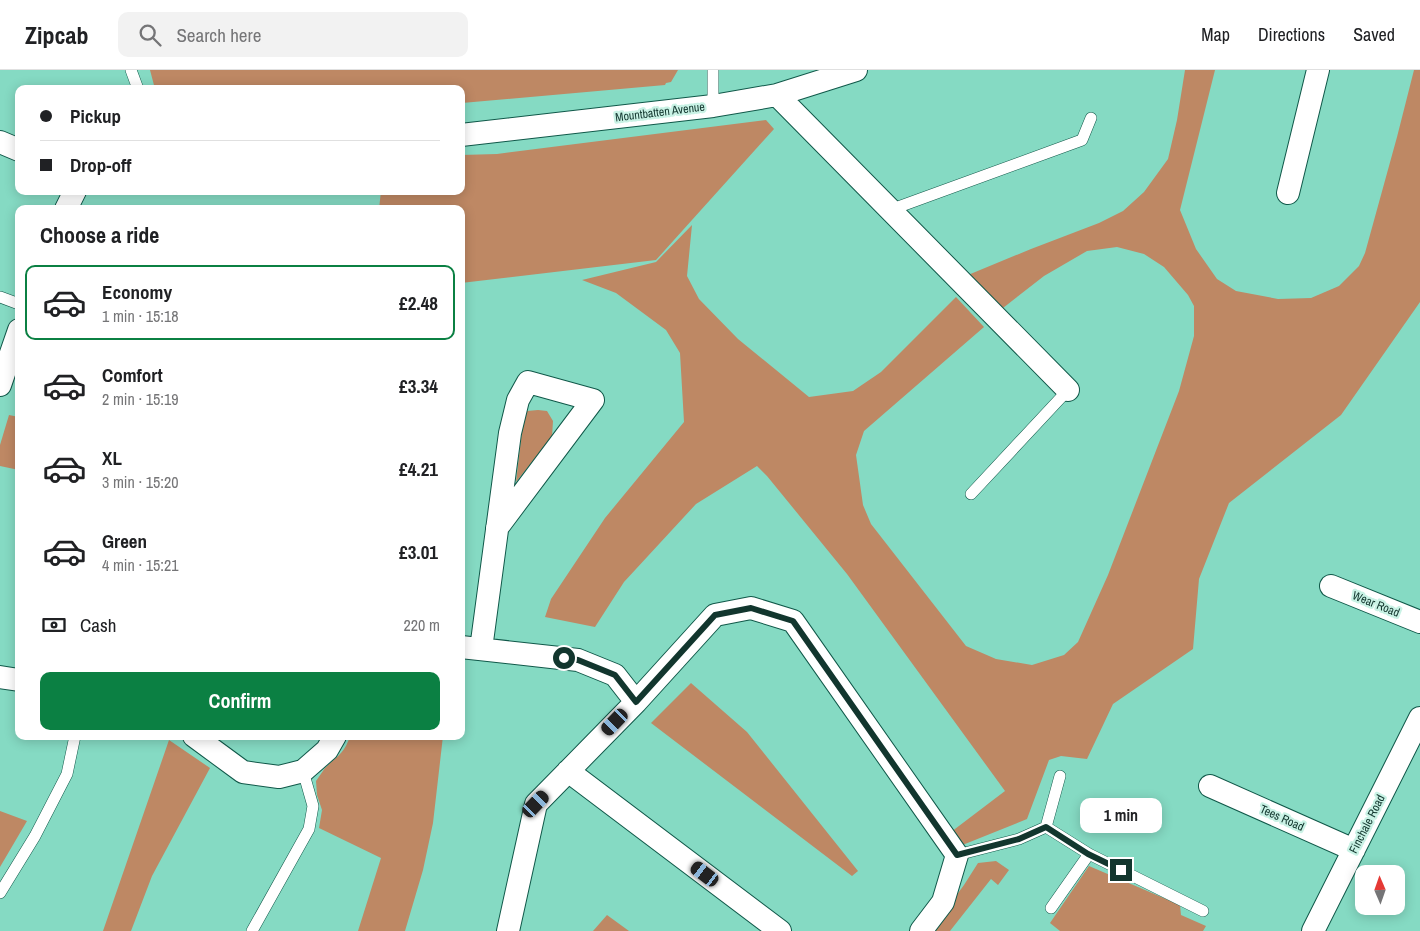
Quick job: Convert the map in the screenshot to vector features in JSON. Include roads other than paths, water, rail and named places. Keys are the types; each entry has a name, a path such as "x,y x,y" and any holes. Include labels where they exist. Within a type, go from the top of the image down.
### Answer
{"street":[{"name":"Mountbatten Avenue","path":"465,135 714,106 777,95 856,70"},
{"path":"1288,193 1318,70"},
{"path":"777,95 1068,390"},
{"path":"0,142 15,148"},
{"path":"0,385 15,342"},
{"path":"497,528 593,400 528,382 518,400 510,433 497,528 471,648 578,660 615,675 636,702"},
{"name":"Wear Road","path":"1331,586 1420,622"},
{"path":"508,931 536,804 636,702 715,615 751,608 793,621 957,855 943,902 921,931"},
{"path":"0,677 15,679"},
{"name":"Finchale Road","path":"1313,931 1420,718"},
{"path":"199,740 243,772 279,777 303,771 327,750 333,740"},
{"path":"568,770 780,931"},
{"name":"Tees Road","path":"1210,786 1354,850"}],"lane":[{"path":"132,70 137,85"},
{"path":"713,70 714,106"},
{"path":"890,210 1082,140 1091,118"},
{"path":"0,296 15,302"},
{"path":"971,494 1068,390"},
{"path":"0,893 35,836 67,774 74,740"},
{"path":"252,931 309,829 313,806 303,771"},
{"path":"1046,827 1060,776"},
{"path":"957,855 1019,839 1046,827"},
{"path":"1046,827 1088,854 1204,912"},
{"path":"1051,908 1088,854"}]}
